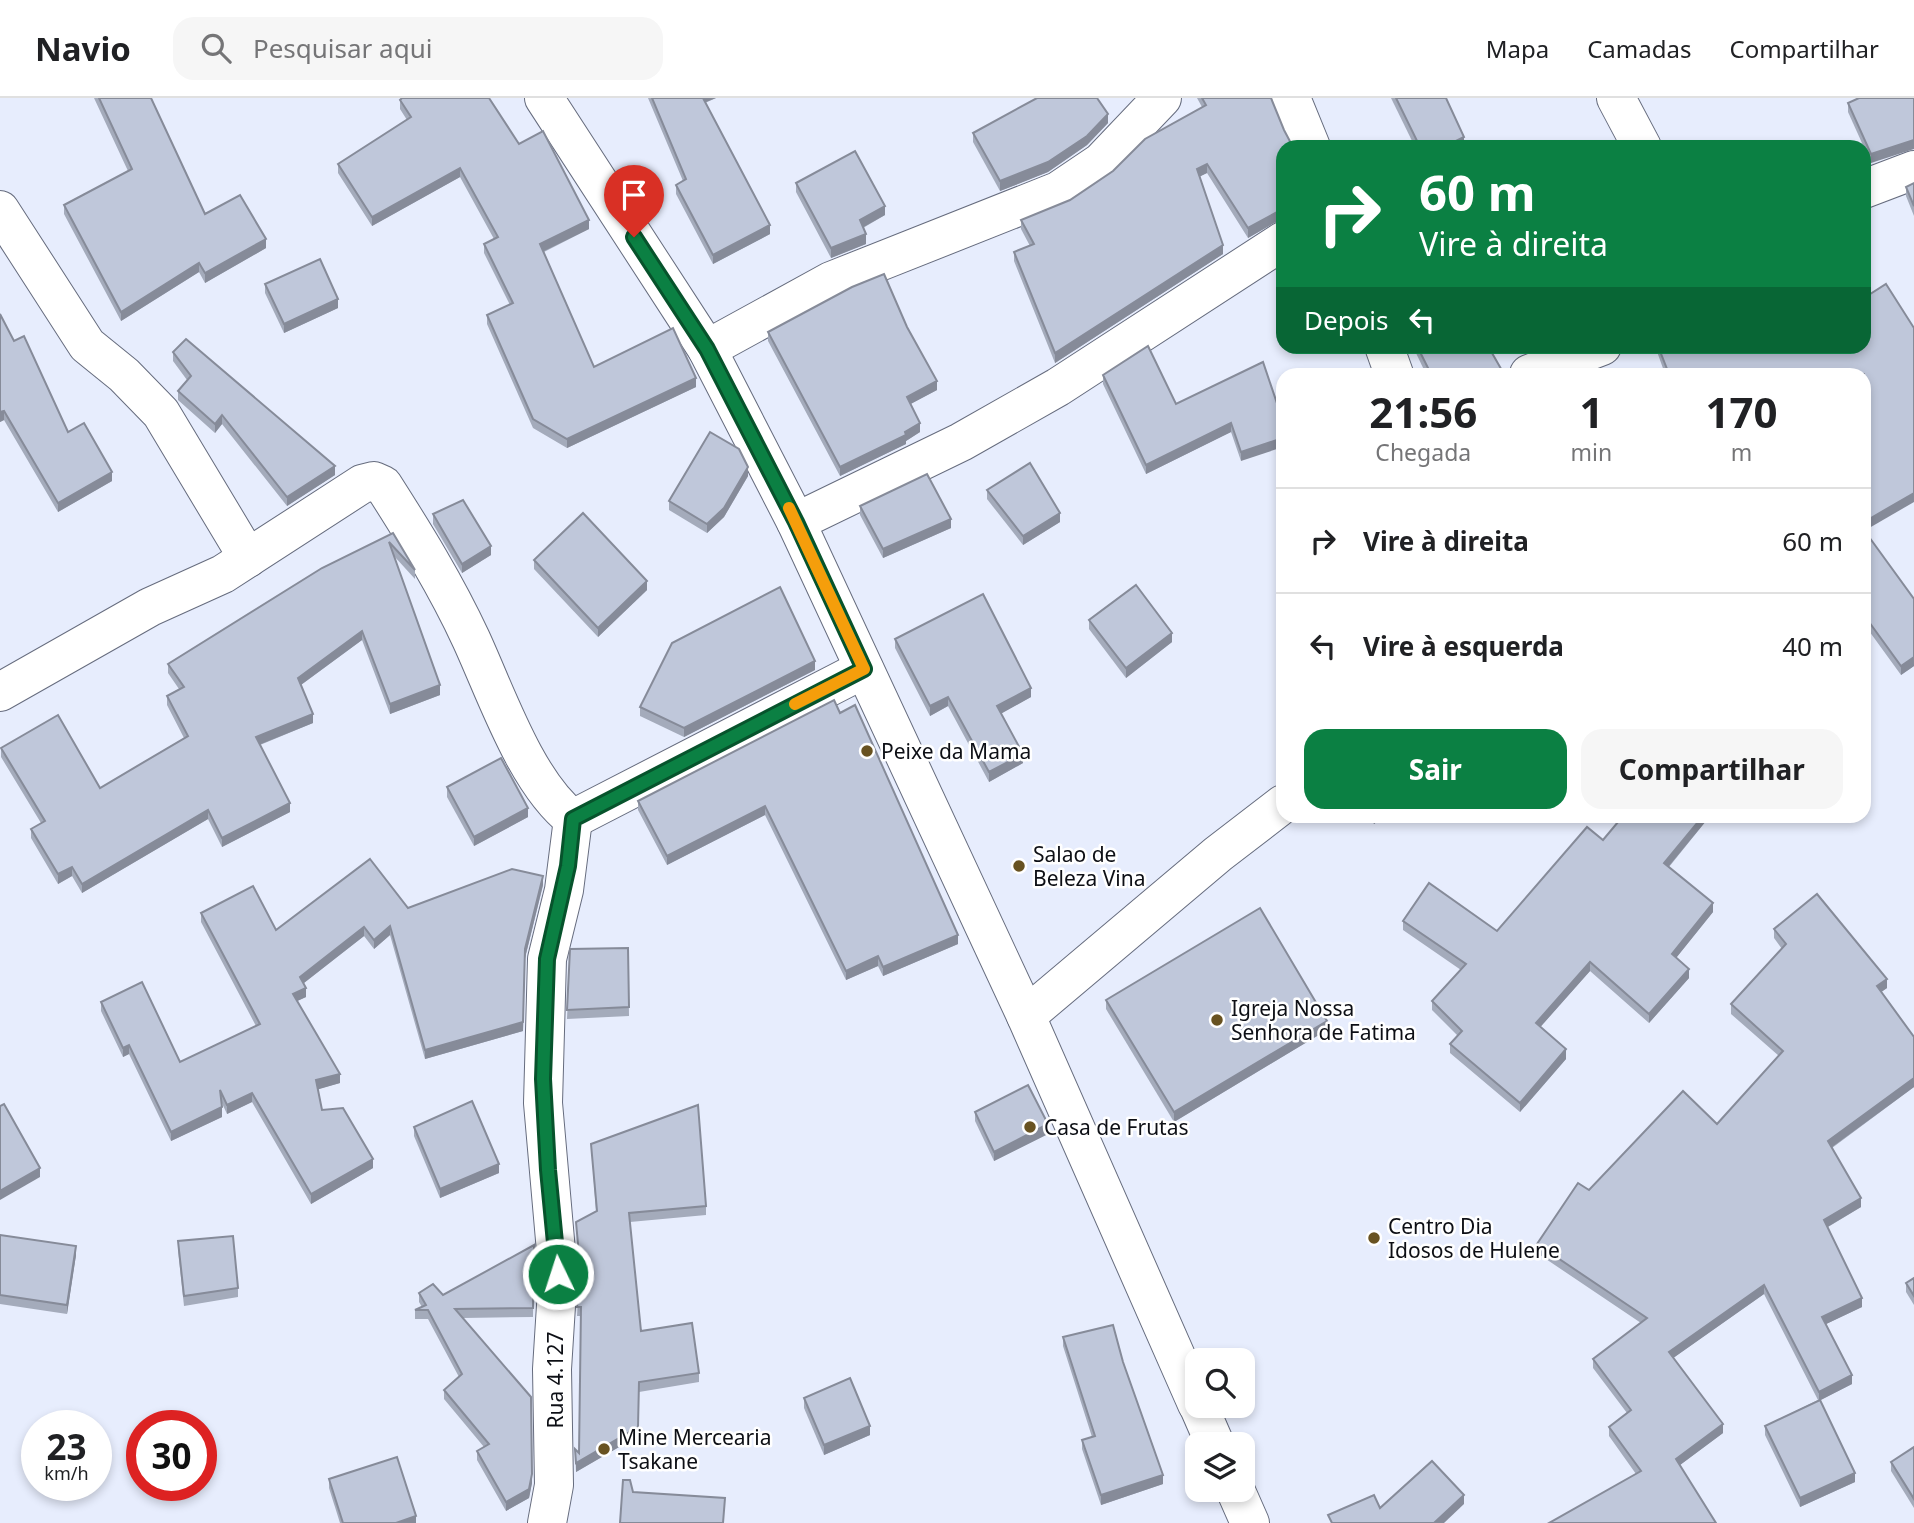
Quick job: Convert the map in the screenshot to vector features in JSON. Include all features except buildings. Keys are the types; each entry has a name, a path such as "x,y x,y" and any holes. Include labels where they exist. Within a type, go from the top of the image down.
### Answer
{"street":[{"path":"544,98 707,349 796,522 1026,1016 1185,1377"},
{"path":"707,349 831,281 1058,191 1101,162 1162,98"},
{"path":"1291,98 1308,140"},
{"path":"1616,98 1638,140"},
{"path":"1871,186 1914,170"},
{"path":"0,210 87,345 124,375 162,413 248,558"},
{"path":"796,522 961,442 1058,387 1276,246"},
{"path":"1545,368 1581,354"},
{"path":"0,692 150,607 214,579 362,484 373,481 383,485 444,585 508,723 533,768 555,803 573,819 864,669"},
{"path":"1026,1016 1218,854 1276,809"},
{"name":"Rua 4.127","path":"547,1523 554,1485 552,1369 558,1274 543,1103 547,959 566,878 573,819"},
{"path":"1241,1502 1250,1523"}],"slow traffic":[{"path":"789,508 864,669 795,704"}],"place":[{"name":"Peixe da Mama","path":"867,751"},
{"name":"Salao de Beleza Vina","path":"1019,866"},
{"name":"Igreja Nossa Senhora de Fatima","path":"1217,1020"},
{"name":"Casa de Frutas","path":"1030,1127"},
{"name":"Centro Dia Idosos de Hulene","path":"1374,1238"},
{"name":"Mine Mercearia Tsakane","path":"604,1449"}],"route":[{"path":"558,1274 543,1079 547,959 564,890 573,819 706,748 864,669 796,522 707,349 634,237"}]}
